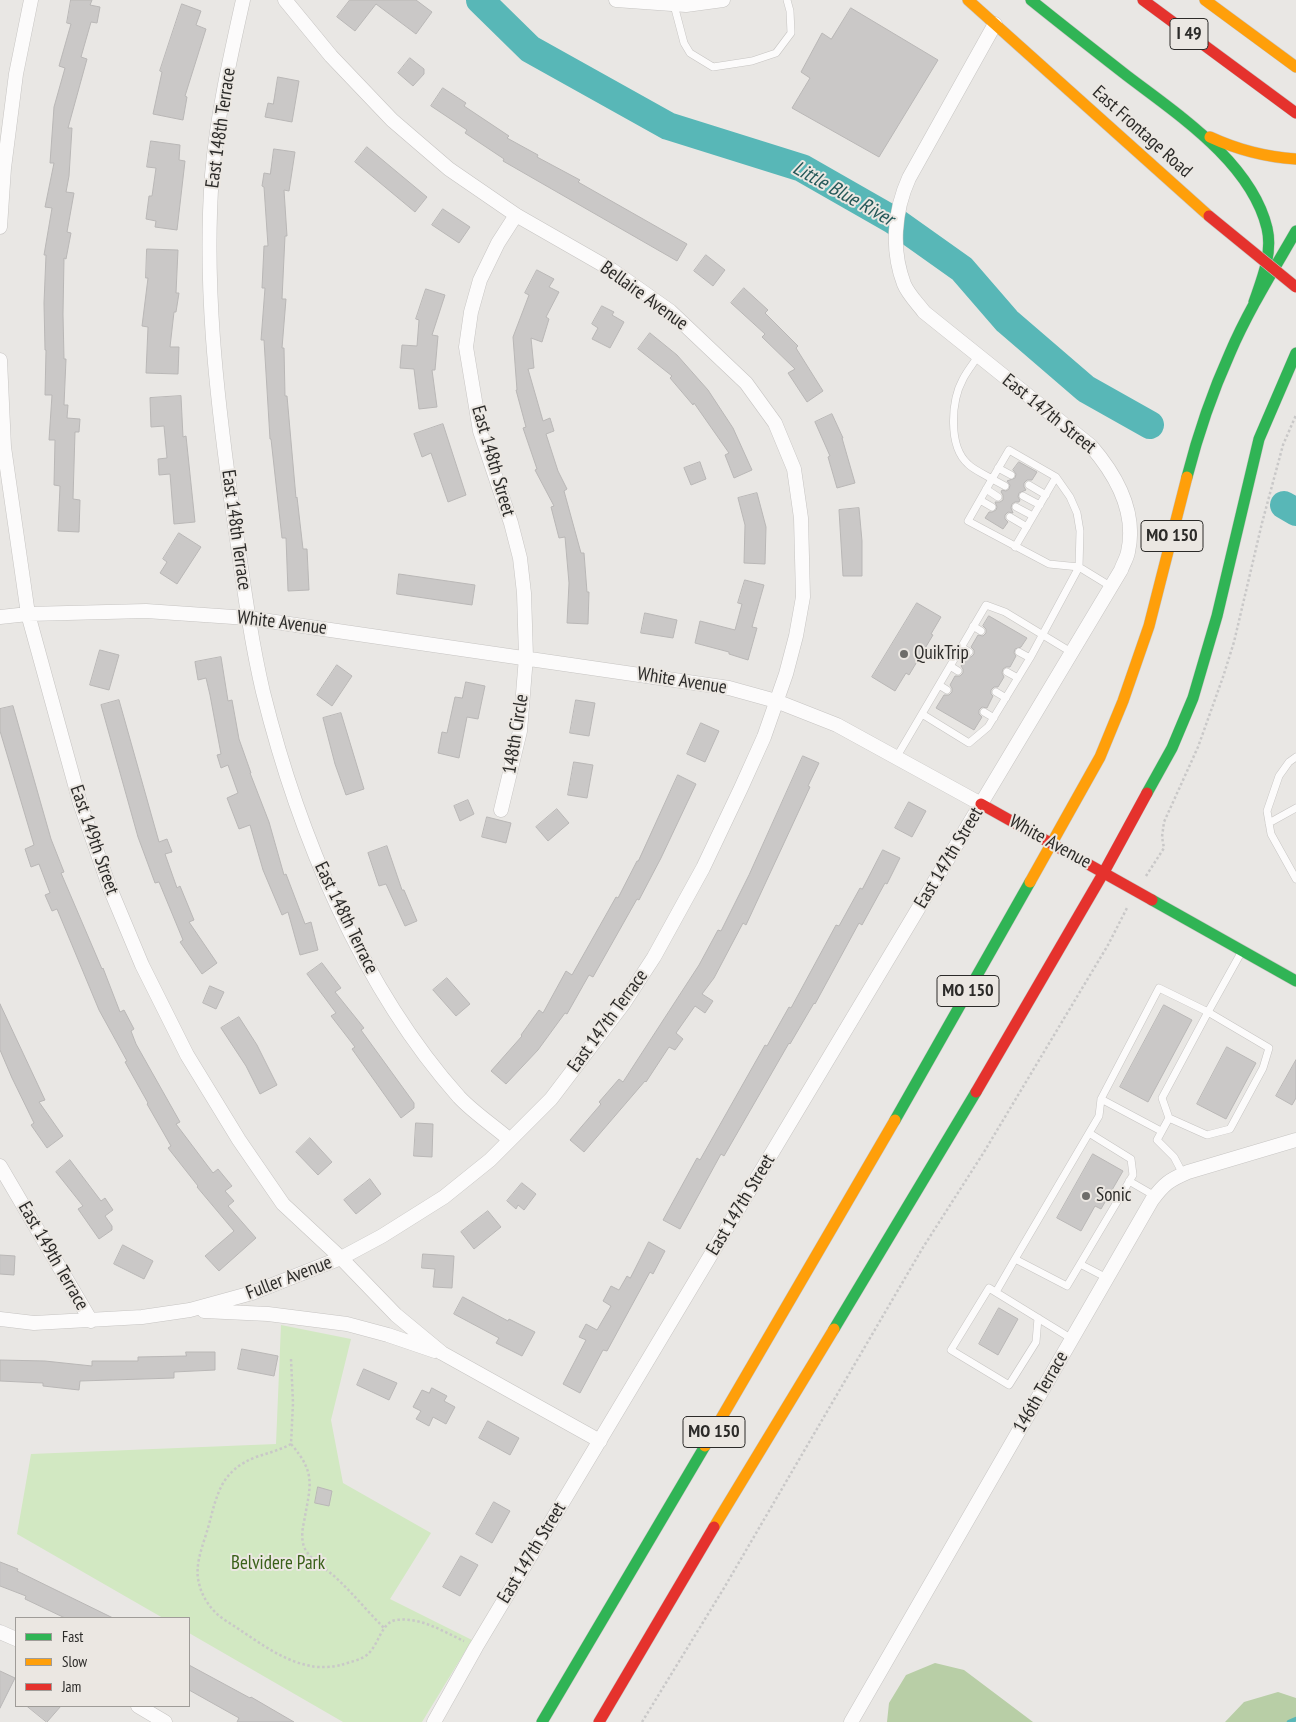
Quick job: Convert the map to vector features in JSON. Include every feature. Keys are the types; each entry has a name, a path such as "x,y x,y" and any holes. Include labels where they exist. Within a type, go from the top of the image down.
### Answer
{"main road":[{"name":"East Frontage Road","path":"968,0 1209,216 1296,287"},
{"path":"1031,0 1198,131 1246,184 1263,213 1267,228 1268,257 1254,302"},
{"name":"I 49","path":"1143,0 1296,113"},
{"name":"I 49","path":"1205,0 1296,67"},
{"path":"1198,131 1223,144 1253,154 1296,159"},
{"name":"MO 150","path":"542,1722 683,1485 884,1139 1100,757 1124,700 1153,609 1191,465 1213,393 1231,349 1254,302 1296,231"},
{"name":"MO 150","path":"598,1722 961,1118 1104,872 1172,748 1193,698 1217,616 1236,527 1259,439 1296,353"},
{"name":"White Avenue","path":"981,804 1296,982"}],"street":[{"path":"0,227 4,168 16,74 30,0"},
{"name":"East 148th Terrace","path":"242,0 220,106 212,174 209,243 210,312 221,422 248,618 263,691 285,769 312,846 347,927 380,987 418,1045 460,1098 510,1140"},
{"path":"616,0 674,5 722,0"},
{"name":"Bellaire Avenue","path":"286,1 331,56 392,120 449,169 516,215 612,270 670,311 746,383 775,423 794,469 801,518 803,597 796,636 786,674 776,701"},
{"name":"East 147th Street","path":"434,1722 476,1647 1121,570 1128,552 1130,528 1127,505 1116,480 1103,460 1091,446 924,312 905,286 896,252 896,232 901,196 909,178 995,24"},
{"name":"East 148th Street","path":"516,215 498,243 480,280 471,312 466,347 480,431 511,524 520,558 524,593 526,657"},
{"name":"East 149th Street","path":"0,360 4,447 28,614 80,803 109,886 142,966 187,1054 239,1140 283,1204 341,1258"},
{"name":"White Avenue","path":"0,617 28,614 146,612 248,618 729,688 776,701 837,725 981,804"},
{"name":"148th Circle","path":"501,810 520,731 526,657"},
{"name":"East 147th Terrace","path":"341,1258 382,1236 444,1197 475,1173 557,1091 624,1002 654,957 719,837 764,737 776,701"},
{"name":"146th Terrace","path":"851,1722 1154,1196 1162,1186 1183,1174 1296,1140"},
{"name":"East 149th Terrace","path":"0,1166 91,1321"},
{"name":"Fuller Avenue","path":"0,1319 34,1323 91,1321 142,1317 190,1310 252,1293 341,1258 396,1316 442,1353 600,1441"},
{"name":"Fuller Avenue","path":"190,1310 268,1314 346,1324 388,1335 442,1353"},
{"path":"0,1632 15,1639"},
{"path":"140,1707 165,1722"}],"lane":[{"path":"674,5 684,43 690,53 713,67 752,61 776,53 791,33 790,11 787,0"},
{"path":"978,356 962,380 956,399 953,425 957,447 968,464 1005,486"},
{"path":"922,714 969,743 988,727 1030,658 1041,634 1079,567 1080,531 1077,513 1070,497 1056,477 1009,450 968,521 1049,564 1079,567 1110,586"},
{"path":"998,468 1011,475"},
{"path":"1015,547 1056,477"},
{"path":"1029,485 1046,494"},
{"path":"986,489 998,497"},
{"path":"1023,496 1040,505"},
{"path":"980,500 992,507"},
{"path":"1016,507 1033,516"},
{"path":"1010,518 1027,527"},
{"path":"896,758 986,605 1005,612 1071,652"},
{"path":"973,626 981,630"},
{"path":"961,647 969,652"},
{"path":"1019,652 1030,658"},
{"path":"950,666 958,671"},
{"path":"1007,672 1018,678"},
{"path":"939,685 947,690"},
{"path":"996,692 1006,698"},
{"path":"984,712 994,718"},
{"path":"1296,757 1288,762 1279,776 1266,811 1271,834 1296,879"},
{"path":"1269,823 1296,808"},
{"path":"1183,1174 1174,1157 1157,1140 1168,1118 1162,1098 1242,951"},
{"path":"996,1292 1099,1116 1101,1099 1160,988 1208,1012 1268,1048 1263,1068 1230,1129 1207,1135 1168,1118"},
{"path":"1101,1099 1162,1131"},
{"path":"1015,1259 1067,1286 1133,1175 1131,1159 1089,1133"},
{"path":"1129,1181 1154,1196"},
{"path":"1080,1264 1107,1278"},
{"path":"1038,1318 1036,1342 1009,1385 952,1350 989,1288 996,1292 1072,1339"}],"path":[{"path":"291,1359 293,1403 291,1444 307,1464 310,1485 302,1530 305,1549 384,1628"},
{"path":"291,1444 280,1450 243,1463 227,1475 216,1495 199,1558 198,1582 215,1612 280,1655 312,1666 339,1665 367,1655 382,1635 388,1622 404,1619 422,1622 476,1647"}],"green space":[{"name":"Belvidere Park","path":"281,1325 351,1339 331,1420 343,1483 431,1533 390,1599 472,1640 422,1722 343,1722 190,1634 190,1617 161,1617 17,1534 31,1454 276,1444"},
{"path":"935,1663 964,1670 1033,1722 887,1722 889,1703 906,1675"},
{"path":"1278,1692 1296,1698 1296,1722 1225,1722 1244,1702"}],"building":[{"path":"71,0 92,0 90,5 100,7 97,23 91,22 81,57 87,59 68,128 72,128 66,192 74,193 67,232 71,233 66,259 64,258 63,314 64,359 66,359 64,405 68,405 67,418 80,419 79,432 75,432 73,499 80,500 79,532 58,531 60,486 54,485 55,440 49,440 52,395 45,395 44,303 46,255 44,255 52,208 45,207 54,163 50,163 54,107 65,68 59,66 71,24 67,23"},
{"path":"350,0 416,0 432,12 416,34 376,4 355,31 337,17"},
{"path":"182,4 201,11 196,25 206,29 185,96 187,97 183,120 153,114 162,72 160,71"},
{"path":"851,8 938,60 879,157 792,108 810,78 801,72 822,33 831,39"},
{"path":"410,58 424,69 424,74 413,86 398,73"},
{"path":"278,77 299,81 292,122 265,117 268,103 273,104"},
{"path":"443,88 466,103 464,106 509,136 507,138 538,155 537,157 580,180 578,182 687,244 677,261 503,161 504,159 465,133 467,130 431,106"},
{"path":"151,141 180,145 179,160 185,161 177,230 155,227 156,221 146,219 156,168 147,167"},
{"path":"367,147 427,197 415,212 355,162"},
{"path":"274,149 295,152 289,191 284,190 287,236 285,236 282,299 286,299 282,348 284,348 285,396 287,396 296,498 303,549 307,549 309,590 288,591 286,538 282,538 270,439 264,340 261,340 265,288 262,288 264,246 268,246 264,187 262,186 264,173 270,174"},
{"path":"443,209 470,227 459,243 432,225"},
{"path":"147,249 178,250 176,293 179,293 176,312 174,312 170,347 179,347 178,374 146,373 148,327 142,326 148,278 146,278"},
{"path":"706,255 725,270 713,286 694,271"},
{"path":"537,270 554,279 549,287 559,292 546,317 549,319 542,342 531,338 534,368 528,369 543,421 550,418 554,431 546,434 558,471 567,489 564,491 581,553 584,553 587,592 589,592 588,624 567,623 569,583 565,537 559,538 551,507 554,506 535,470 537,469 523,428 526,427 516,390 513,337 529,295 525,293"},
{"path":"744,288 768,310 765,313 798,346 796,348 823,391 807,402 788,373 795,369 762,337 765,334 731,303"},
{"path":"426,289 445,295 432,335 438,336 435,370 432,370 437,407 419,409 414,369 400,368 402,345 417,346 419,320 416,319"},
{"path":"602,306 614,312 612,315 624,322 610,348 592,339 598,328 592,324"},
{"path":"650,333 677,355 708,390 733,428 752,470 734,478 725,455 729,453 694,403 693,405 670,378 672,376 638,349"},
{"path":"181,396 183,437 186,436 195,522 174,524 170,474 159,475 158,459 167,458 164,426 151,427 150,398"},
{"path":"832,414 843,438 855,483 837,488 828,457 830,456 815,422"},
{"path":"443,424 466,495 448,502 431,453 422,457 414,434"},
{"path":"700,462 706,479 691,485 684,468"},
{"path":"1019,462 1037,472 1032,480 1027,480 1024,483 1026,490 1019,493 1019,502 1012,504 1013,513 1008,512 1005,515 1005,519 1008,522 1003,529 985,518 989,512 996,510 995,502 1003,500 1001,492 1002,490 1006,491 1009,489 1010,485 1007,481 1015,478 1016,474 1013,470"},
{"path":"757,493 766,527 765,564 744,563 745,525 738,498"},
{"path":"859,508 862,541 862,576 843,576 839,510"},
{"path":"179,533 201,547 177,584 160,573 167,562 163,559"},
{"path":"399,574 475,585 472,605 397,594"},
{"path":"745,580 764,585 752,627 757,628 748,660 729,654 729,652 695,643 700,621 735,630 742,604 738,603"},
{"name":"QuikTrip","path":"917,603 941,617 931,634 933,635 909,675 906,673 895,691 872,677"},
{"path":"645,613 677,620 673,638 641,633"},
{"path":"989,616 1027,638 1021,647 1015,649 1014,653 1016,656 1010,667 1003,669 1004,677 998,687 994,687 991,690 993,696 987,708 982,707 979,710 979,714 982,717 974,730 936,708 944,695 949,695 952,692 950,685 955,676 960,676 963,673 961,666 966,657 971,657 974,654 974,650 971,647 978,635 983,636 986,633 986,629 983,626"},
{"path":"100,650 119,655 109,690 90,685"},
{"path":"221,657 228,701 232,700 239,739 250,773 269,822 284,875 286,874 305,924 311,922 318,950 300,955 288,912 282,915 263,870 250,825 239,829 227,798 238,793 228,765 221,768 217,755 221,754 206,678 198,680 195,662"},
{"path":"337,665 352,676 332,706 317,695"},
{"path":"466,682 485,686 478,719 467,717 459,758 438,753 442,732 447,733 455,697 462,698"},
{"path":"119,700 159,842 167,839 172,852 165,854 177,888 180,886 194,920 189,922 217,963 202,974 180,942 183,940 159,882 155,883 138,837 101,705"},
{"path":"576,700 595,703 589,736 570,733"},
{"path":"13,706 51,839 64,872 61,873 103,968 120,1012 124,1010 134,1029 131,1031 136,1044 180,1122 176,1124 213,1173 218,1169 232,1186 225,1191 234,1201 228,1206 256,1238 219,1271 205,1256 234,1231 197,1187 168,1148 171,1146 147,1104 125,1062 127,1061 99,1010 57,909 52,911 45,895 50,893 39,864 31,867 25,849 34,845 0,731 0,709"},
{"path":"341,713 364,789 346,795 335,764 323,718"},
{"path":"701,723 719,731 705,762 687,754"},
{"path":"803,756 819,763 808,786 810,787 746,925 743,923 714,978 702,994 713,1001 705,1013 695,1006 676,1033 683,1039 675,1050 669,1047 646,1082 584,1152 570,1140 601,1104 599,1102 619,1079 623,1082 699,965 718,930 721,931 749,875"},
{"path":"574,762 593,765 587,798 568,795"},
{"path":"678,775 696,784 639,900 637,899 593,977 589,975 567,1014 565,1013 538,1050 506,1084 491,1071 522,1036 539,1010 543,1013 566,971 572,975 638,861"},
{"path":"468,800 474,814 460,821 454,806"},
{"path":"909,802 926,811 912,837 895,828"},
{"path":"557,809 569,823 548,841 536,827"},
{"path":"487,817 511,823 506,843 482,837"},
{"path":"387,846 402,890 404,890 417,921 405,926 386,884 379,886 368,853"},
{"path":"883,850 900,858 887,884 885,883 862,925 859,923 815,1004 789,1043 724,1156 721,1154 680,1229 663,1220 697,1158 700,1160 765,1045 767,1046 789,1007 791,1008 836,925 839,926"},
{"path":"322,963 341,988 335,992 364,1028 361,1030 414,1103 414,1108 401,1118 352,1049 355,1047 331,1016 336,1013 307,974"},
{"path":"447,978 470,1004 456,1016 433,990"},
{"path":"210,986 224,992 216,1009 203,1003"},
{"path":"0,1004 45,1100 39,1102 63,1136 47,1148 31,1125 34,1123 0,1050"},
{"path":"1164,1005 1192,1020 1148,1102 1120,1087"},
{"path":"239,1017 257,1045 277,1085 260,1094 246,1066 221,1028"},
{"path":"1227,1047 1256,1063 1226,1119 1197,1104"},
{"path":"1296,1060 1296,1098 1292,1105 1276,1096"},
{"path":"416,1123 433,1124 432,1157 414,1156"},
{"path":"310,1138 332,1162 318,1175 296,1152"},
{"path":"1093,1154 1123,1171 1101,1209 1095,1206 1081,1231 1057,1218"},
{"path":"70,1160 101,1201 105,1198 113,1210 105,1216 112,1226 112,1230 99,1239 78,1209 83,1206 56,1172"},
{"path":"370,1179 381,1194 356,1214 344,1200"},
{"path":"522,1183 536,1194 524,1210 518,1205 516,1209 507,1201"},
{"path":"488,1211 501,1227 474,1249 461,1232"},
{"path":"649,1242 665,1251 653,1274 650,1272 607,1351 603,1350 580,1393 563,1384 586,1340 579,1337 586,1324 597,1330 611,1306 603,1301 611,1286 619,1290 627,1276 630,1278"},
{"path":"123,1245 153,1261 144,1279 114,1264"},
{"path":"423,1254 454,1256 452,1288 433,1287 435,1269 422,1268"},
{"path":"0,1255 15,1256 14,1275 0,1274"},
{"path":"463,1297 508,1321 509,1319 535,1332 522,1356 496,1343 499,1338 454,1314"},
{"path":"999,1308 1018,1319 998,1355 979,1344"},
{"path":"242,1349 278,1356 274,1376 238,1369"},
{"path":"186,1352 215,1352 215,1370 174,1372 174,1378 80,1381 79,1390 43,1386 43,1383 0,1381 0,1360 45,1361 92,1366 92,1361 138,1361 138,1357 186,1356"},
{"path":"364,1369 397,1383 389,1400 357,1385"},
{"path":"432,1388 447,1396 444,1401 455,1407 446,1424 433,1417 429,1426 416,1419 421,1411 413,1407 422,1390 429,1393"},
{"path":"488,1421 519,1438 510,1455 479,1438"},
{"path":"318,1487 332,1491 329,1506 315,1503"},
{"path":"494,1502 510,1511 492,1543 476,1534"},
{"path":"461,1556 478,1565 460,1596 443,1587"},
{"path":"0,1562 18,1569 17,1571 111,1617 63,1617 25,1599 26,1596 0,1586"},
{"path":"190,1666 294,1722 237,1722 239,1718 190,1691"},
{"path":"0,1671 15,1678 0,1708"},
{"path":"28,1707 60,1707 47,1722"}],"waterway":[{"name":"Little Blue River","path":"480,0 530,49 668,126 802,168 893,220 962,269 1007,321 1086,389 1150,425"},
{"name":"Little Blue River","path":"1284,505 1296,512"},
{"path":"1289,1722 1296,1719"}],"traffic: fast":[{"path":"1031,0 1189,123 1229,161 1245,182 1258,204 1267,228 1269,247 1266,266 1254,302"},
{"path":"1187,477 1217,383 1237,337 1296,231"},
{"path":"1147,793 1172,748 1193,698 1217,616 1259,439 1296,353"},
{"path":"895,1120 1030,882"},
{"path":"1152,900 1296,981"},
{"path":"834,1329 976,1092"},
{"path":"542,1722 705,1446"}],"traffic: slow":[{"path":"968,0 1209,216"},
{"path":"1205,0 1296,67"},
{"path":"1210,137 1252,152 1273,157 1296,159"},
{"path":"1030,882 1100,757 1123,701 1149,626 1187,477"},
{"path":"705,1446 895,1120"},
{"path":"714,1527 834,1329"}],"traffic: jam":[{"path":"1143,0 1296,113"},
{"path":"1209,216 1296,287"},
{"path":"976,1092 1104,872 1147,793"},
{"path":"981,804 1152,900"},
{"path":"599,1722 714,1527"}],"place":[{"name":"QuikTrip","path":"904,654"},
{"name":"Sonic","path":"1086,1196"}]}
